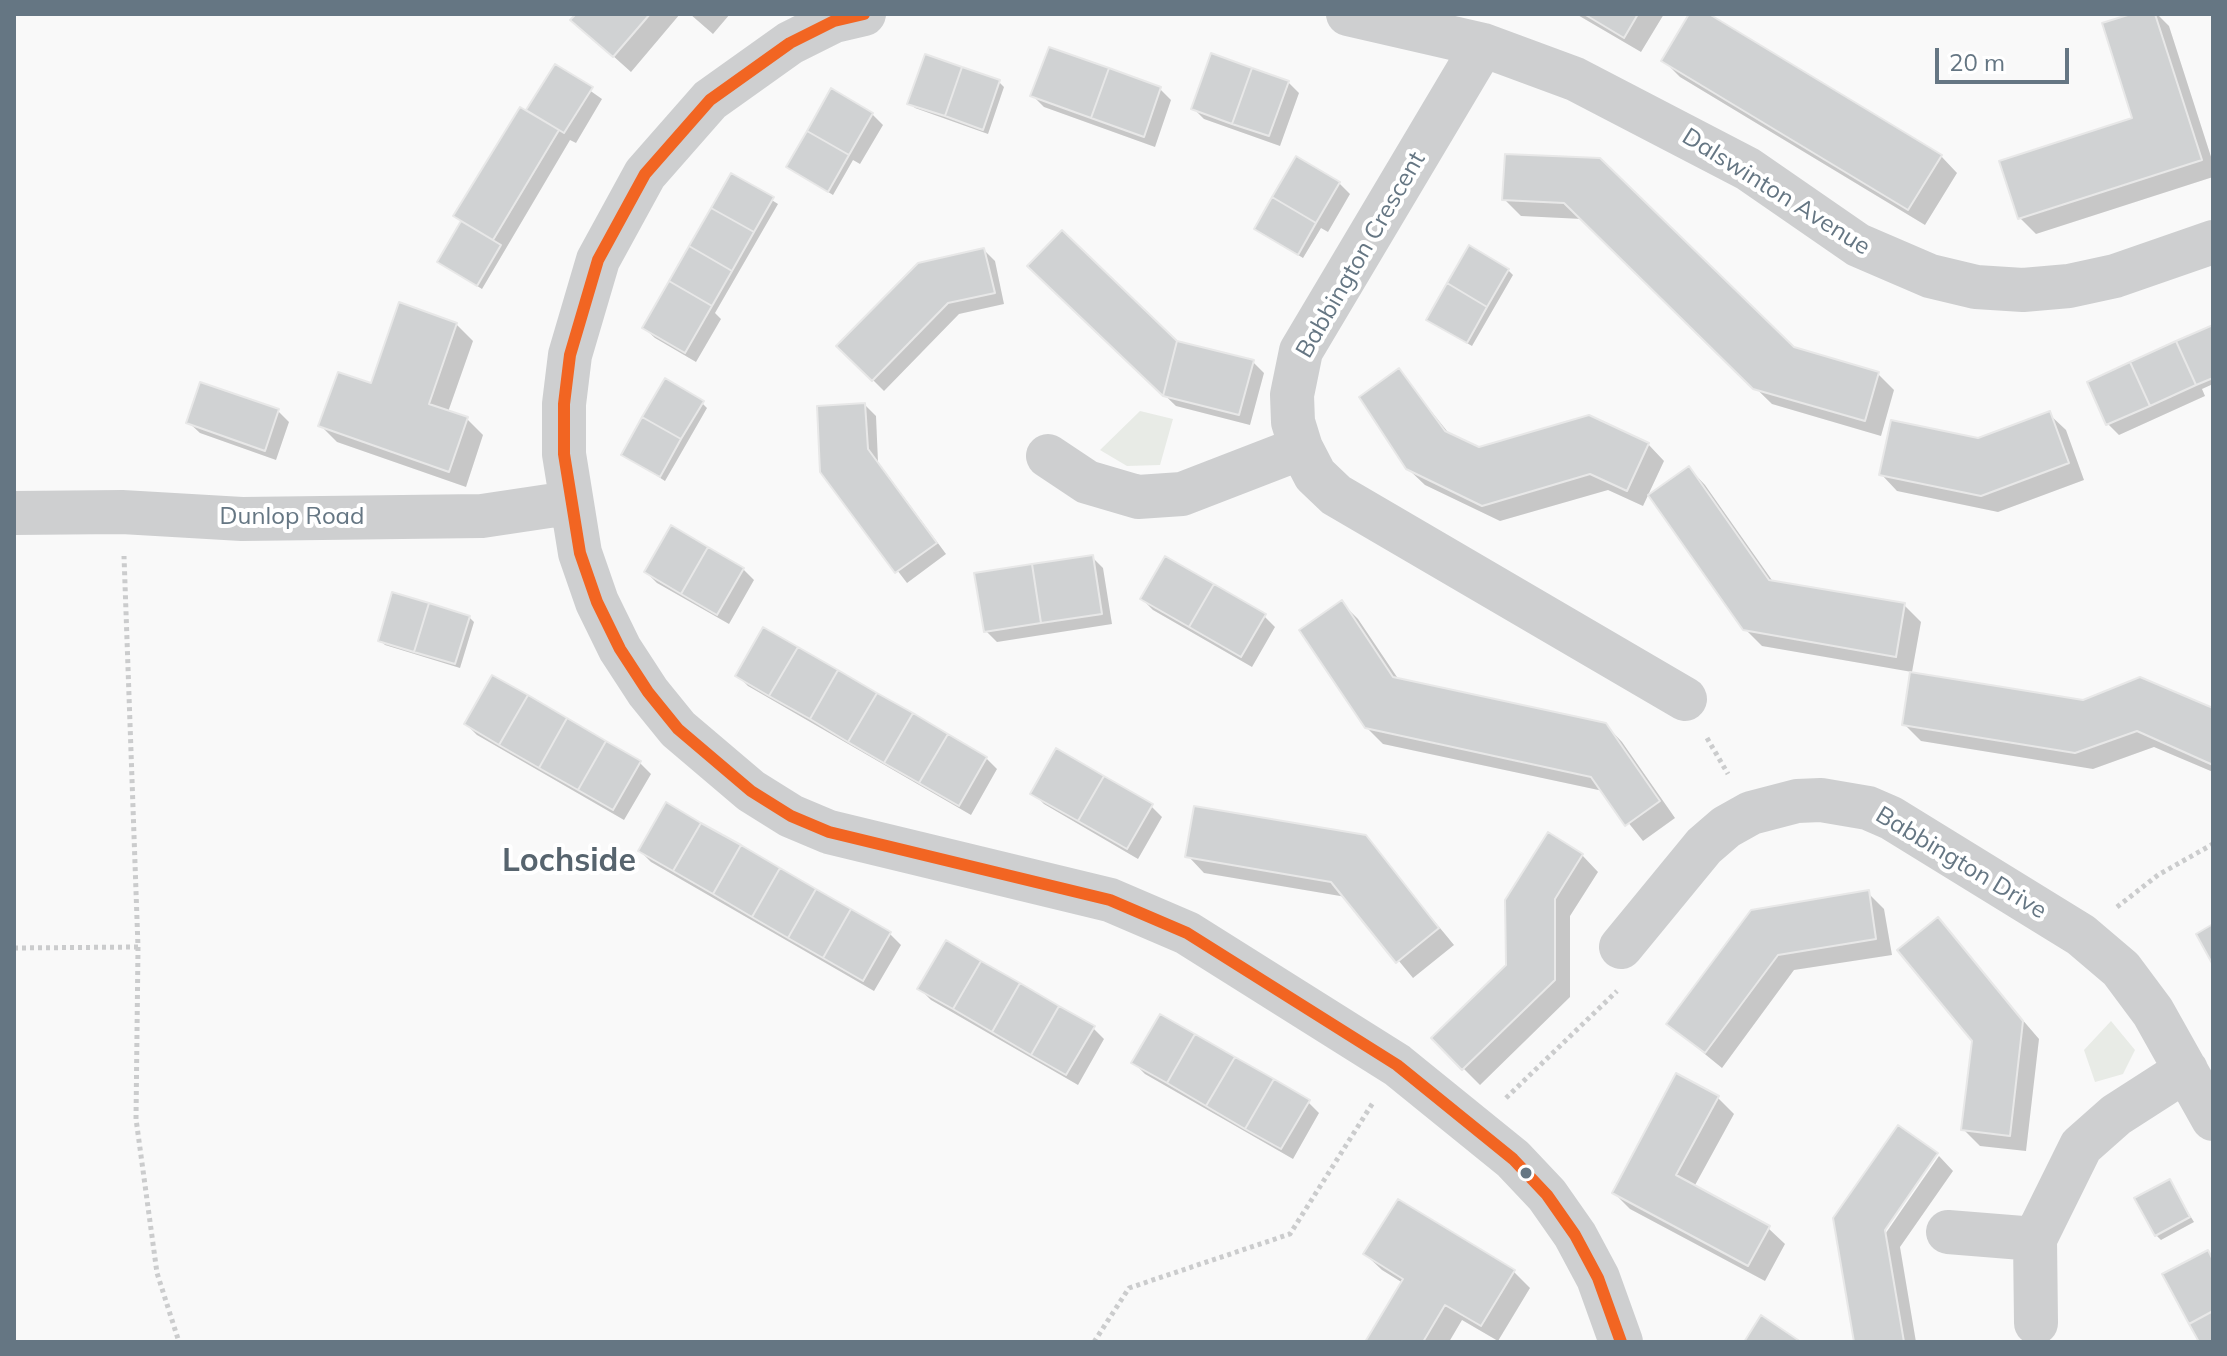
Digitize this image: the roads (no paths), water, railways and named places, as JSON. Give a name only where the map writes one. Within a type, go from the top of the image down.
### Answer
[{"type":"street","name":"Dalswinton Avenue","points":[[1348,14],[1483,45],[1575,79],[1663,122],[1748,169],[1858,245],[1930,276],[1976,287],[2023,290],[2069,286],[2115,276],[2213,242]]},
{"type":"street","points":[[843,16],[779,50],[710,100],[645,174],[619,215],[589,283],[570,355],[564,417],[569,503],[588,578],[620,649],[648,692],[678,729],[751,791],[791,816],[829,832],[1110,900],[1187,933],[1397,1065],[1513,1159],[1547,1195],[1575,1235],[1598,1278],[1621,1342]]},
{"type":"street","name":"Babbington Crescent","points":[[1301,448],[1293,422],[1292,395],[1301,351],[1483,45]]},
{"type":"street","points":[[1048,456],[1087,482],[1138,497],[1182,494],[1301,448],[1315,475],[1336,495],[1685,699]]},
{"type":"street","name":"Dunlop Road","points":[[14,513],[122,512],[242,519],[482,516],[569,503]]},
{"type":"street","name":"Babbington Drive","points":[[1621,947],[1704,846],[1726,827],[1751,813],[1809,800],[1868,808],[1891,818],[2081,935],[2121,969],[2153,1012],[2213,1119]]},
{"type":"street","points":[[2036,1323],[2035,1239],[2081,1146],[2116,1115],[2186,1070]]},
{"type":"street","points":[[1948,1232],[2035,1239]]},
{"type":"district","name":"Lochside","points":[[569,861]]}]
